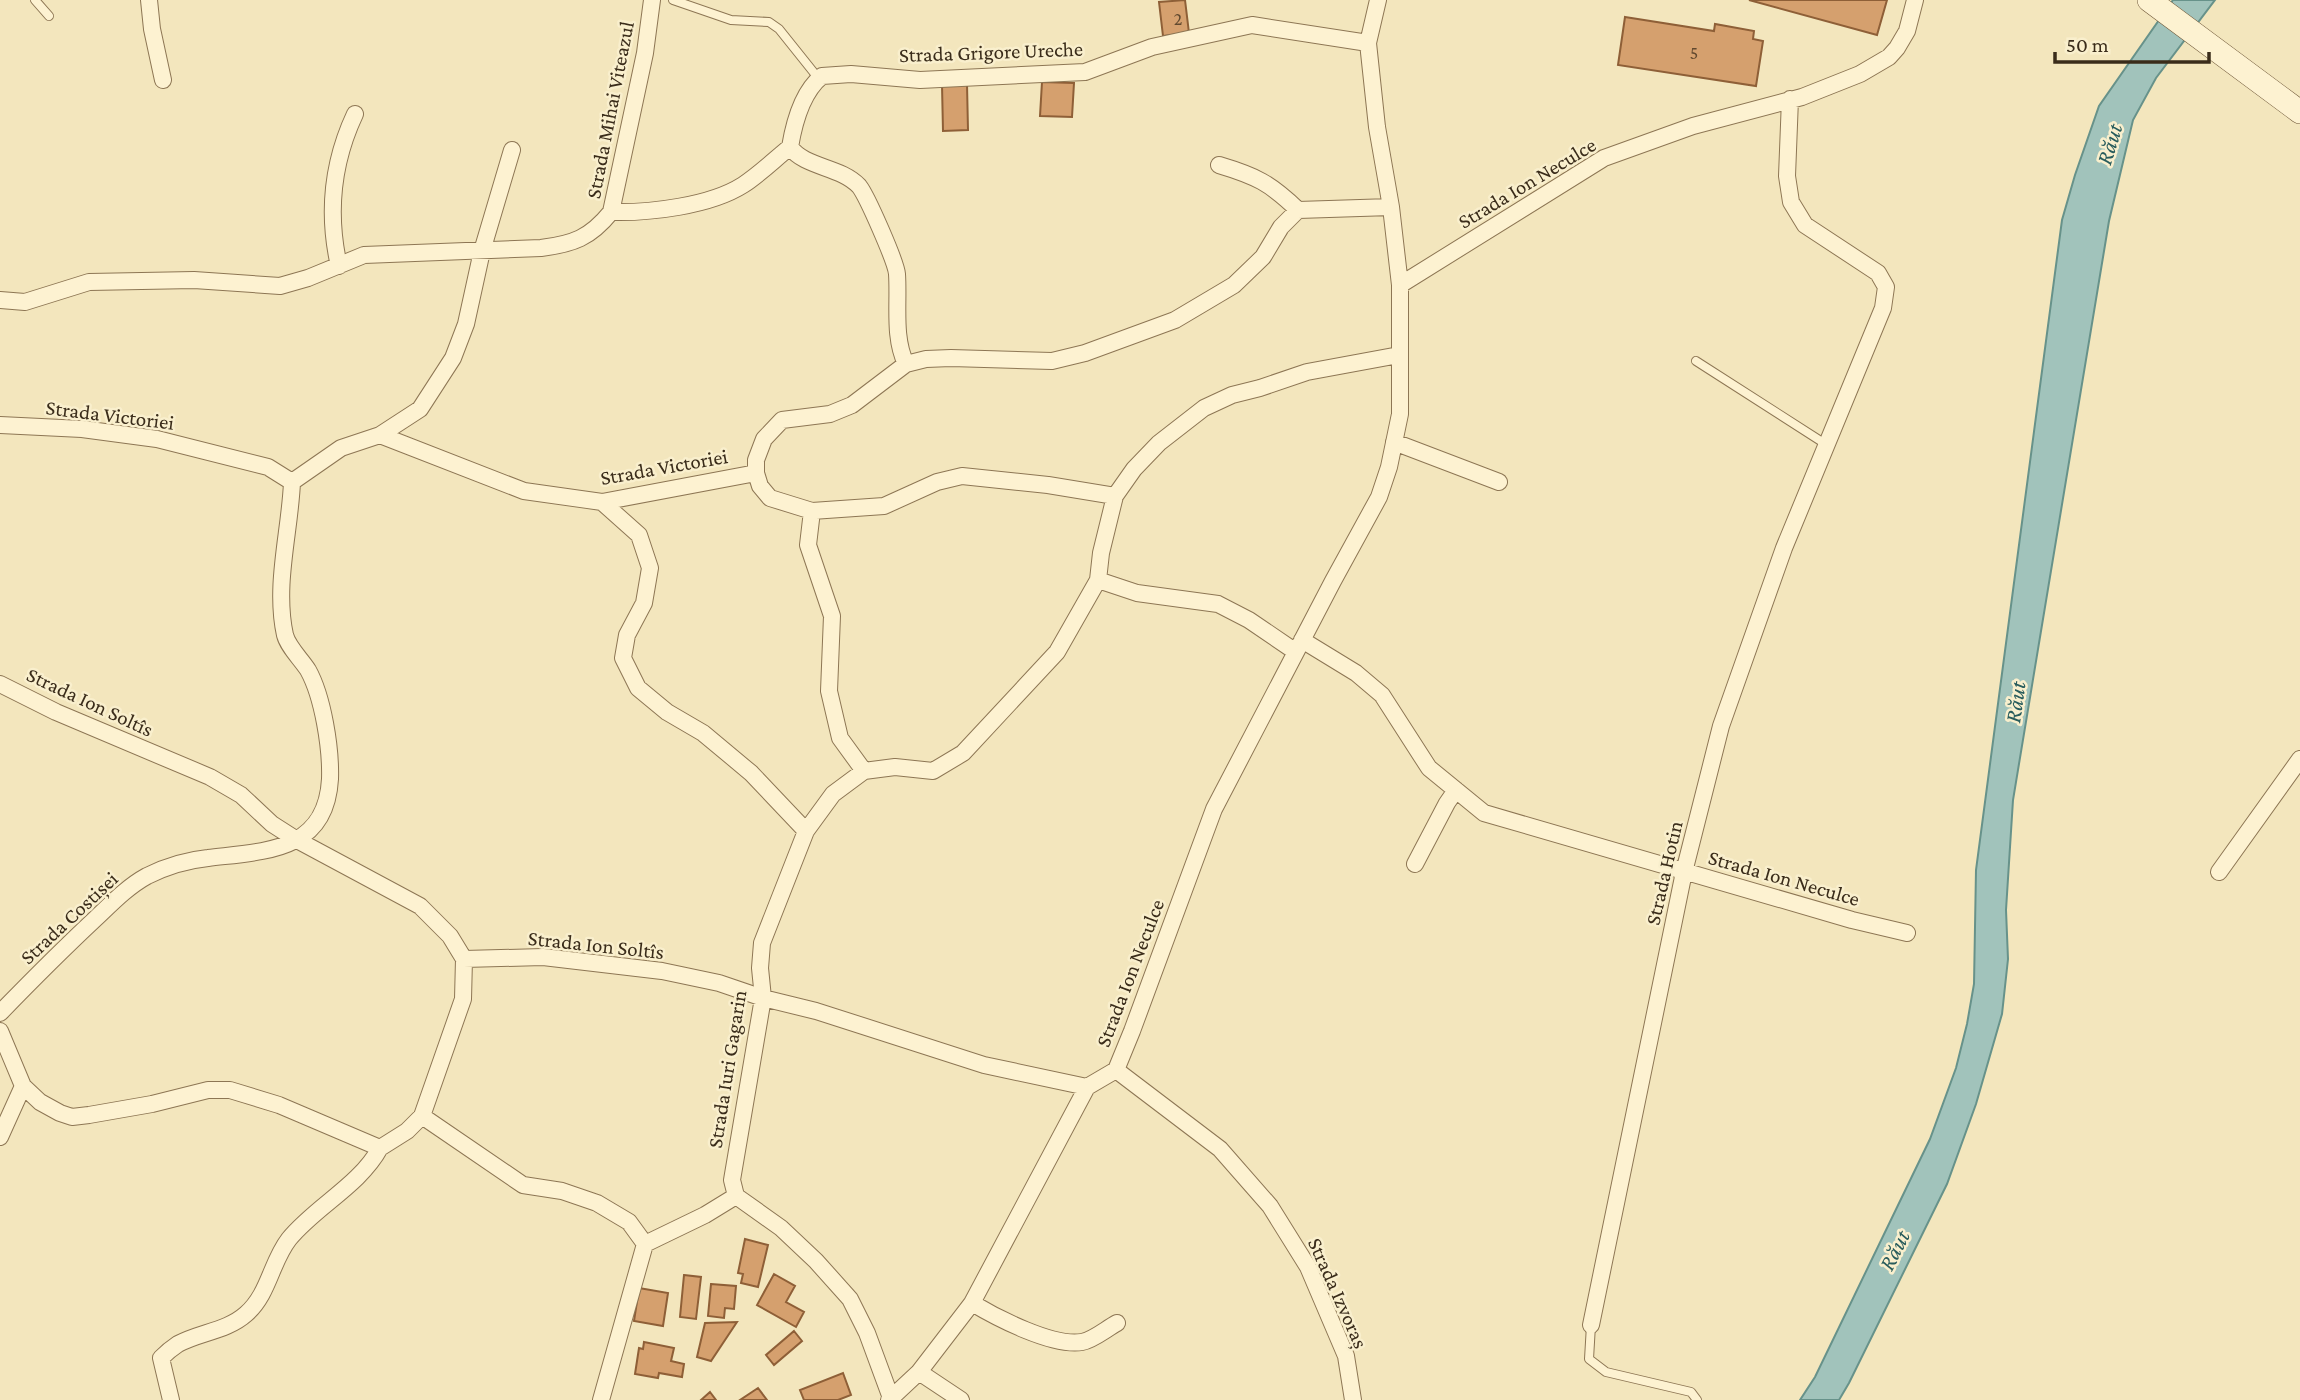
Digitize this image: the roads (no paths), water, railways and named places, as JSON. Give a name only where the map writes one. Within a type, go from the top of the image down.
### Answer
[{"type":"main road","points":[[2149,0],[2300,112]]},
{"type":"street","points":[[149,0],[163,80]]},
{"type":"street","name":"Strada Mihai Viteazul","points":[[0,300],[25,302],[89,282],[194,280],[280,286],[364,255],[482,251],[569,244],[601,225],[611,212],[645,53],[652,0]]},
{"type":"street","points":[[1378,0],[1368,43],[1400,285]]},
{"type":"street","name":"Strada Ion Neculce","points":[[890,1399],[919,1372],[972,1303],[1087,1087],[1115,1069],[1132,1031],[1214,808],[1379,496],[1400,414],[1400,285],[1604,158],[1693,126],[1802,97],[1860,74],[1889,57],[1907,32],[1915,0]]},
{"type":"street","name":"Strada Grigore Ureche","points":[[819,79],[829,75],[851,74],[920,79],[1085,72],[1152,47],[1252,25],[1368,43]]},
{"type":"street","points":[[611,212],[634,213],[667,209],[726,194],[744,184],[790,147],[802,106],[819,79]]},
{"type":"street","name":"Strada Hotin","points":[[1591,1325],[1684,872],[1721,726],[1784,548],[1883,308],[1886,287],[1878,272],[1805,225],[1791,202],[1787,176],[1790,99]]},
{"type":"street","points":[[339,266],[332,235],[331,210],[337,161],[343,139],[355,114]]},
{"type":"street","points":[[790,147],[802,158],[836,171],[859,187],[897,270],[900,352],[906,364]]},
{"type":"street","points":[[297,840],[310,830],[324,811],[330,780],[329,745],[324,719],[309,673],[286,637],[281,592],[292,482],[341,447],[380,435],[420,409],[453,358],[466,324],[482,251],[512,150]]},
{"type":"street","points":[[1219,165],[1252,175],[1276,189],[1298,211],[1391,207]]},
{"type":"street","name":"Strada Victoriei","points":[[1115,496],[1048,485],[962,476],[937,482],[884,506],[812,511],[770,498],[760,486],[755,472],[756,460],[764,439],[782,421],[830,414],[852,405],[906,364],[926,359],[951,358],[1052,361],[1125,340],[1175,320],[1234,285],[1263,257],[1281,227],[1298,211]]},
{"type":"street","points":[[812,511],[808,545],[832,616],[829,691],[840,738],[864,771],[895,767],[933,771],[963,753],[1057,652],[1098,580],[1101,553],[1115,496],[1134,469],[1159,443],[1204,408],[1232,395],[1307,372],[1399,355]]},
{"type":"street","name":"Strada Victoriei","points":[[0,425],[82,429],[157,439],[268,467],[292,482]]},
{"type":"street","name":"Strada Victoriei","points":[[380,435],[524,491],[602,502],[755,472]]},
{"type":"street","points":[[1394,442],[1499,482]]},
{"type":"street","points":[[602,502],[639,535],[650,568],[644,603],[627,635],[623,658],[638,688],[667,712],[703,733],[751,773],[806,831]]},
{"type":"street","points":[[1098,580],[1137,593],[1218,604],[1299,646]]},
{"type":"street","name":"Strada Ion Neculce","points":[[1299,646],[1356,673],[1382,695],[1429,768],[1484,813],[1684,872],[1907,933]]},
{"type":"street","name":"Strada Ion Soltîs","points":[[0,684],[55,712],[210,777],[241,795],[272,824],[297,840],[420,906],[450,936],[464,959],[543,957],[663,971],[719,983],[763,998],[816,1011],[984,1065],[1087,1087]]},
{"type":"street","points":[[2219,872],[2300,759]]},
{"type":"street","name":"Strada Iuri Gagarin","points":[[736,1196],[732,1180],[733,1166],[763,998],[760,968],[762,943],[806,831],[833,794],[864,771]]},
{"type":"street","points":[[1415,864],[1456,790]]},
{"type":"street","name":"Strada Costișei","points":[[0,1013],[124,892],[148,876],[184,863],[256,853],[297,840]]},
{"type":"street","points":[[171,1400],[161,1358],[176,1345],[228,1326],[247,1313],[262,1295],[277,1258],[289,1239],[364,1171],[380,1148],[407,1131],[422,1116],[463,999],[464,959]]},
{"type":"street","points":[[0,1031],[23,1086],[40,1102],[72,1117],[152,1104],[208,1090],[230,1090],[279,1104],[380,1148]]},
{"type":"street","name":"Strada Izvoraș","points":[[1115,1069],[1220,1149],[1270,1206],[1308,1267],[1346,1356],[1353,1400]]},
{"type":"street","points":[[0,1137],[23,1086]]},
{"type":"street","points":[[422,1116],[523,1185],[562,1191],[597,1203],[629,1222],[645,1244]]},
{"type":"street","points":[[601,1400],[645,1244],[705,1215],[736,1196],[781,1228],[816,1261],[850,1299],[867,1333],[890,1399]]},
{"type":"street","points":[[972,1303],[1053,1339],[1084,1342],[1116,1323]]},
{"type":"street","points":[[919,1372],[961,1400]]},
{"type":"lane","points":[[35,0],[49,16]]},
{"type":"lane","points":[[673,0],[731,20],[769,22],[779,29],[819,79]]},
{"type":"lane","points":[[1696,361],[1826,445]]},
{"type":"lane","points":[[1591,1325],[1589,1359],[1606,1372],[1690,1392],[1697,1400]]},
{"type":"water","name":"Răut","points":[[2173,0],[2215,0],[2156,78],[2133,120],[2109,221],[2013,800],[2006,910],[2008,959],[2002,1014],[1976,1104],[1947,1184],[1849,1383],[1839,1400],[1800,1400],[1815,1377],[1930,1139],[1956,1068],[1974,984],[1976,870],[2062,220],[2099,106]]}]
